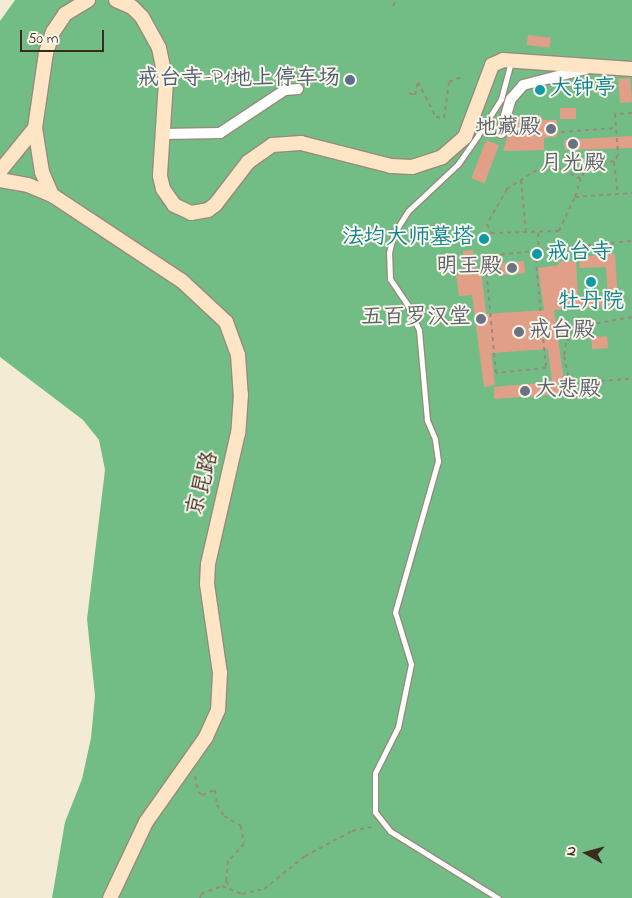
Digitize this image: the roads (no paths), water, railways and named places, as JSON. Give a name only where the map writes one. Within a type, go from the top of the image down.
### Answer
[{"type":"street","points":[[52,195],[42,172],[35,128],[46,53],[53,32],[65,14],[88,0]]},
{"type":"street","points":[[116,0],[132,8],[142,17],[159,48],[166,82],[162,189],[174,205],[191,213],[200,212],[215,205],[248,162],[272,145],[301,143],[391,166],[412,166],[442,157],[465,137],[492,65],[512,60],[632,70]]},
{"type":"street","points":[[501,133],[511,99],[523,84],[592,68]]},
{"type":"street","points":[[163,134],[220,133],[286,90],[298,89]]},
{"type":"street","points":[[0,170],[35,128]]},
{"type":"street","name":"京昆路","points":[[0,180],[28,185],[52,195],[202,296],[226,322],[238,356],[241,394],[238,434],[208,564],[207,584],[222,693],[214,724],[146,822],[110,898]]},
{"type":"lane","points":[[498,898],[390,831],[375,812],[375,773],[398,728],[410,664],[395,612],[438,461],[435,439],[427,420],[419,330],[407,304],[390,279],[389,253],[393,235],[408,211],[458,164],[502,99],[512,60]]},
{"type":"place","name":"戒台寺-P1地上停车场","points":[[350,80]]},
{"type":"place","name":"大钟亭","points":[[540,90]]},
{"type":"place","name":"地藏殿","points":[[551,129]]},
{"type":"place","name":"月光殿","points":[[573,144]]},
{"type":"place","name":"法均大师墓塔","points":[[484,239]]},
{"type":"place","name":"戒台寺","points":[[537,254]]},
{"type":"place","name":"明王殿","points":[[512,268]]},
{"type":"place","name":"牡丹院","points":[[591,282]]},
{"type":"place","name":"五百罗汉堂","points":[[481,319]]},
{"type":"place","name":"戒台殿","points":[[519,332]]},
{"type":"place","name":"大悲殿","points":[[525,391]]}]
